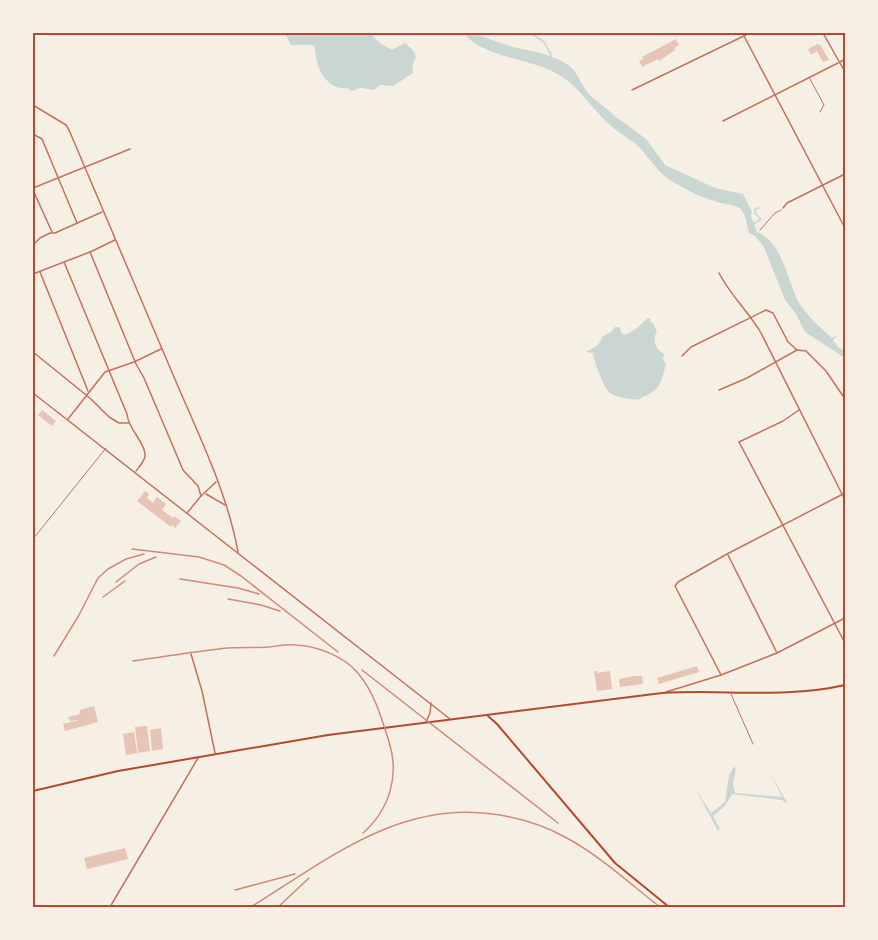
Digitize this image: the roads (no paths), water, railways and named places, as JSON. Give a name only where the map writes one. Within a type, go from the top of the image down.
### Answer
[{"type":"main road","points":[[33,791],[118,771],[328,735],[662,693],[802,693],[845,685]]},
{"type":"main road","points":[[488,716],[615,863],[669,907]]},
{"type":"street","points":[[632,90],[750,33]]},
{"type":"street","points":[[823,33],[845,72]]},
{"type":"street","points":[[744,36],[845,228]]},
{"type":"street","points":[[723,121],[845,59]]},
{"type":"street","points":[[809,77],[824,105],[820,112]]},
{"type":"street","points":[[33,105],[66,126],[136,283],[217,481],[226,505],[238,552]]},
{"type":"street","points":[[33,134],[42,140],[77,223]]},
{"type":"street","points":[[52,233],[33,189],[130,149]]},
{"type":"street","points":[[759,230],[787,203],[845,174]]},
{"type":"street","points":[[33,244],[40,238],[103,212]]},
{"type":"street","points":[[33,274],[90,252],[115,239]]},
{"type":"street","points":[[90,252],[183,470],[198,486],[201,496]]},
{"type":"street","points":[[64,262],[129,423],[145,453],[144,459],[135,472]]},
{"type":"street","points":[[40,272],[88,392]]},
{"type":"street","points":[[718,273],[731,294],[752,318],[844,494],[845,500]]},
{"type":"street","points":[[682,356],[691,347],[766,310],[773,313],[788,342],[797,350],[806,351],[826,372],[845,399]]},
{"type":"street","points":[[67,420],[99,378],[109,370],[162,348]]},
{"type":"street","points":[[719,390],[797,350]]},
{"type":"street","points":[[33,352],[113,420],[119,423],[129,423]]},
{"type":"street","points":[[33,393],[451,720]]},
{"type":"street","points":[[799,410],[783,421],[739,442],[845,643]]},
{"type":"street","points":[[33,539],[106,448]]},
{"type":"street","points":[[188,513],[217,481]]},
{"type":"street","points":[[206,493],[226,505]]},
{"type":"street","points":[[721,675],[675,586],[678,582],[727,554],[844,494]]},
{"type":"street","points":[[727,554],[777,653]]},
{"type":"street","points":[[662,693],[721,675],[777,653],[845,618]]},
{"type":"street","points":[[191,654],[216,754]]},
{"type":"street","points":[[683,686],[684,692]]},
{"type":"street","points":[[731,693],[753,744]]},
{"type":"street","points":[[425,723],[433,704]]},
{"type":"street","points":[[110,907],[198,758]]},
{"type":"waterway","points":[[33,35],[39,33]]},
{"type":"waterway","points":[[530,33],[544,42],[551,54],[550,57]]},
{"type":"waterway","points":[[753,224],[761,219],[755,213],[755,209],[759,208]]},
{"type":"railway","points":[[132,549],[199,557],[224,565],[338,652]]},
{"type":"railway","points":[[54,656],[98,578],[108,569],[126,559],[144,554]]},
{"type":"railway","points":[[116,582],[139,564],[156,557]]},
{"type":"railway","points":[[180,579],[238,588],[259,594]]},
{"type":"railway","points":[[103,597],[125,581]]},
{"type":"railway","points":[[228,599],[280,611]]},
{"type":"railway","points":[[133,661],[228,648],[289,645],[321,650],[345,661],[357,672],[373,696],[392,755],[392,780],[386,803],[380,814],[363,833]]},
{"type":"railway","points":[[362,670],[558,823]]},
{"type":"railway","points":[[251,907],[368,836],[431,815],[464,812],[509,817],[534,823],[557,833],[602,861],[660,907]]},
{"type":"railway","points":[[235,890],[295,874]]},
{"type":"railway","points":[[278,907],[309,878]]}]
